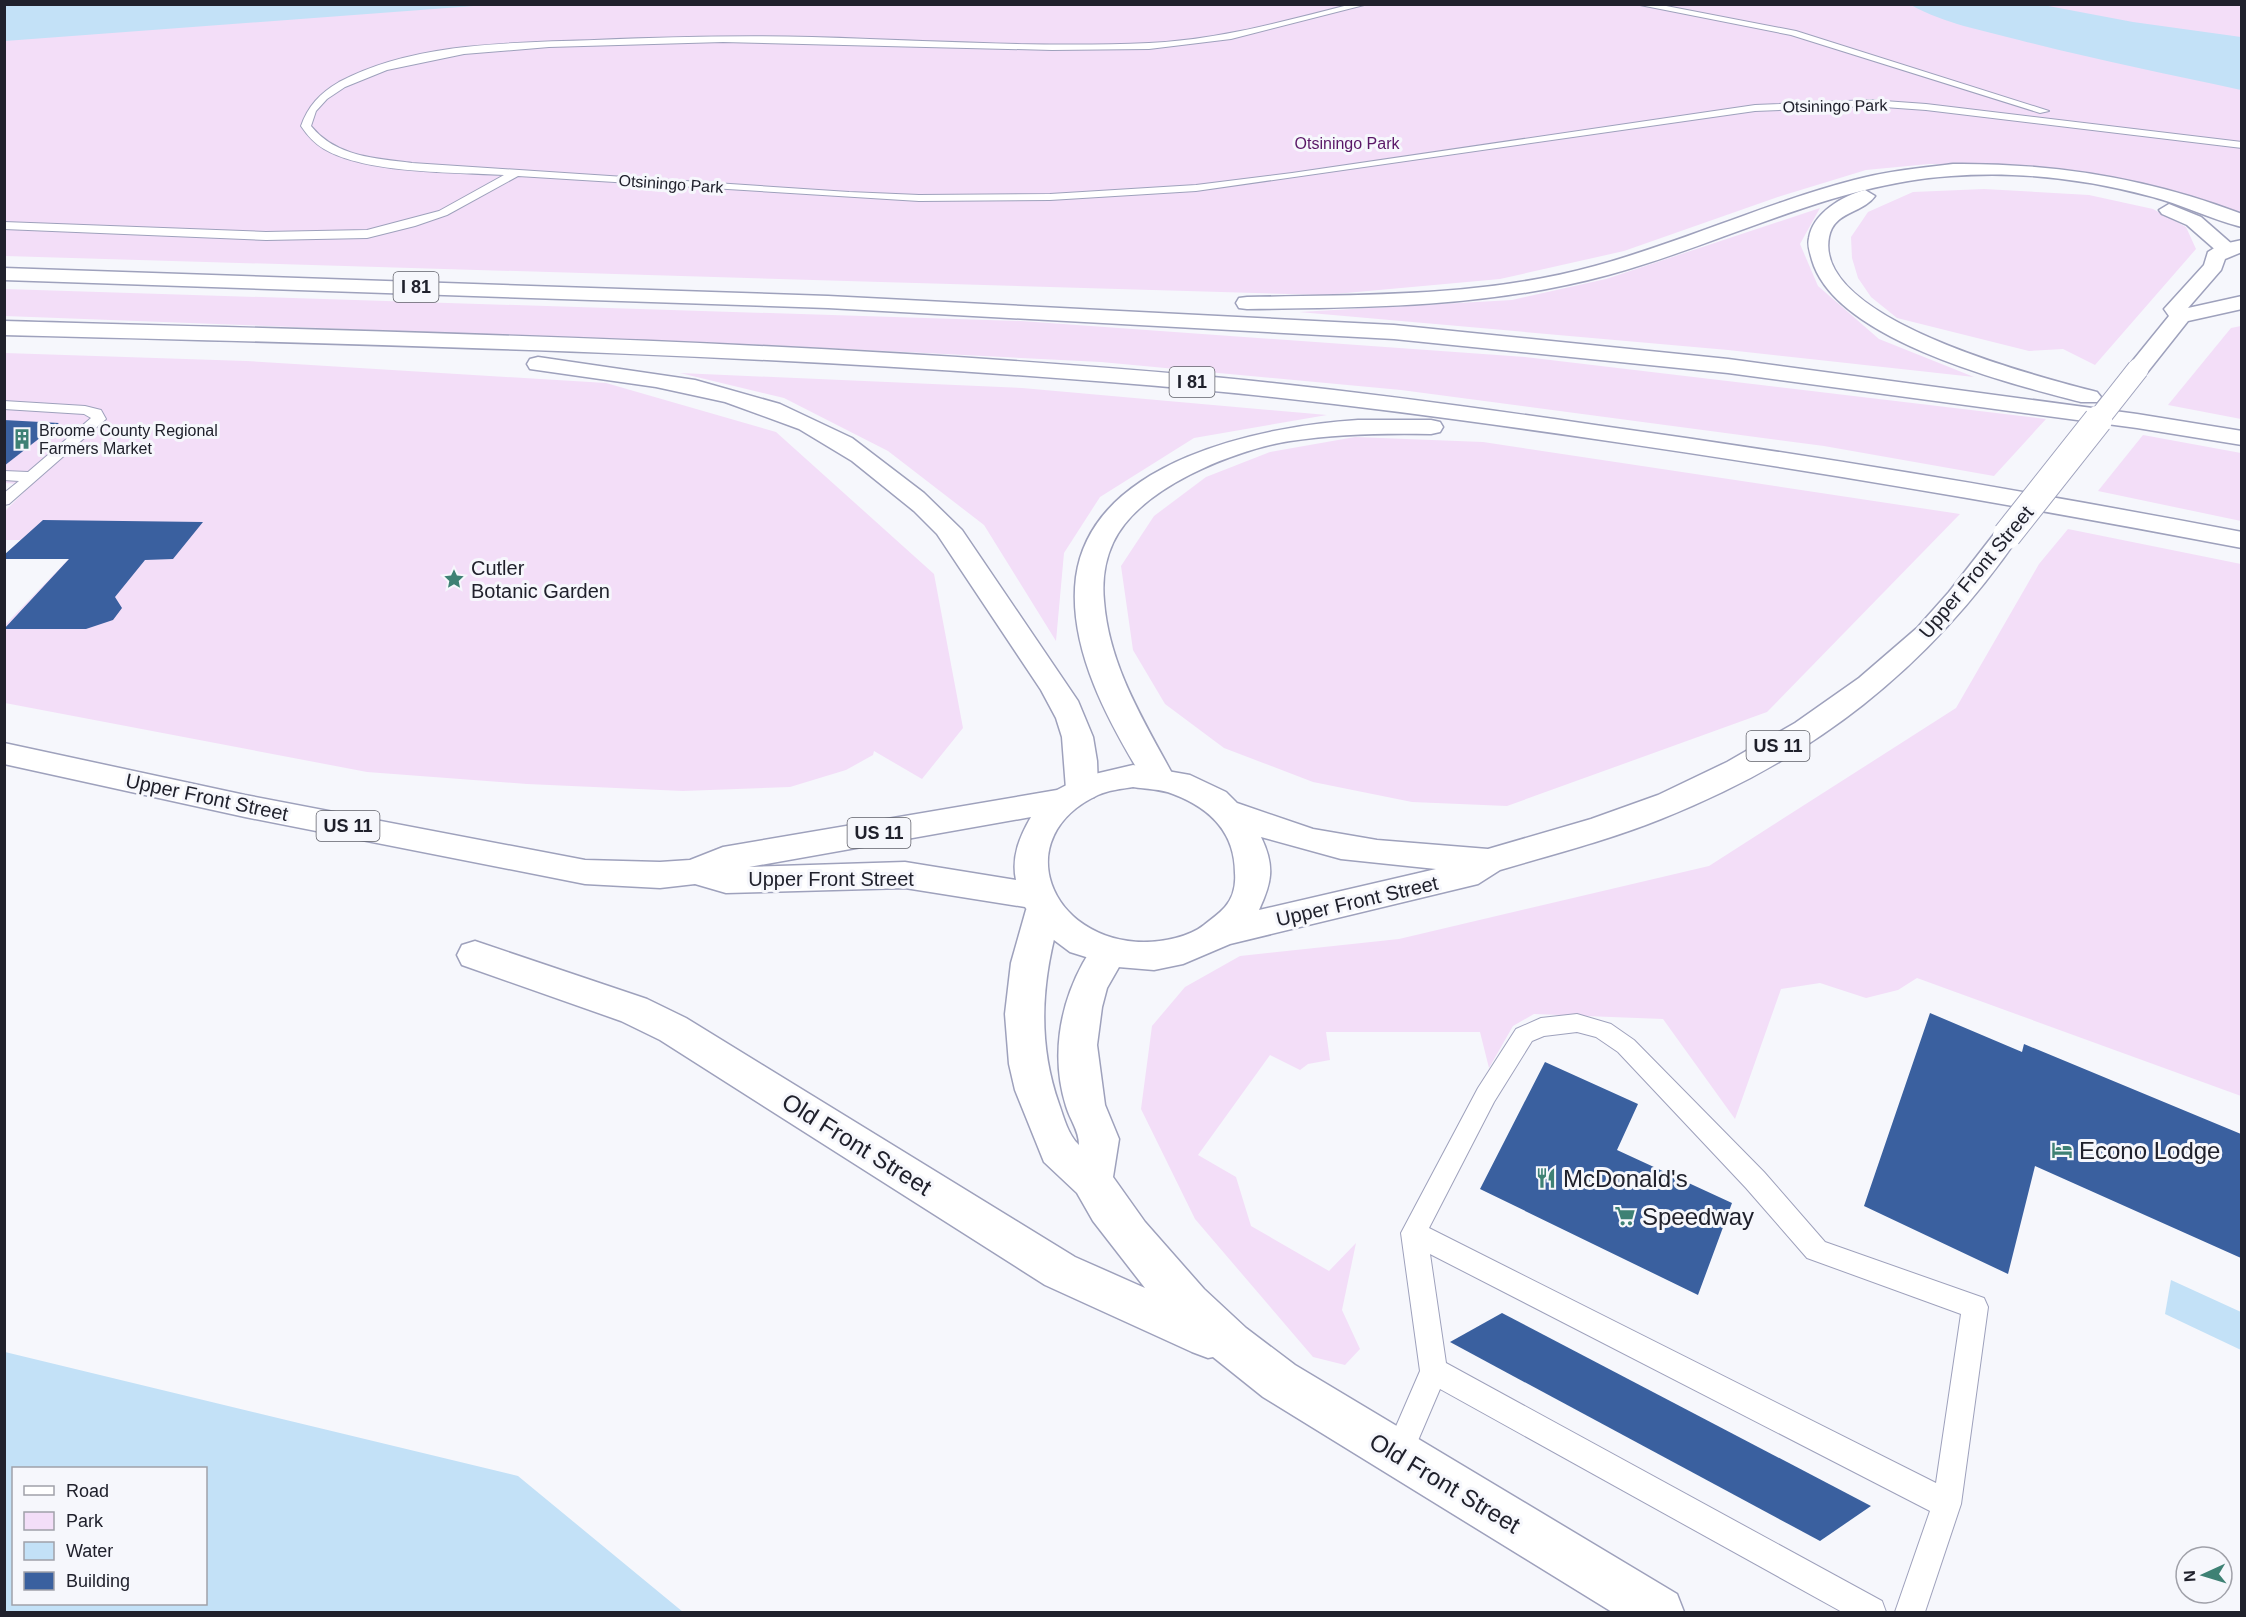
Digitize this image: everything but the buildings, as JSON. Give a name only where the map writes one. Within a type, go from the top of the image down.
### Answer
[{"type":"main road","points":[[828,303],[1233,304],[1370,301],[1491,291],[1564,279],[1647,257],[1860,184],[1936,171],[2029,173],[2107,182],[2185,199],[2241,221]]},
{"type":"main road","points":[[2234,248],[2194,221],[2136,198],[2084,186],[2030,181],[1967,180],[1894,187],[1848,204],[1832,214],[1822,226],[1818,240],[1818,255],[1824,269],[1836,286],[1859,306],[1886,325],[1952,356],[2077,394],[2241,437]]},
{"type":"main road","name":"Upper Front Street","points":[[1222,932],[1466,875],[1488,861],[1668,804],[1774,748],[1836,709],[1927,634],[2180,316],[2175,309],[2232,284],[2215,256],[2234,248]]},
{"type":"main road","name":"I 81","points":[[4,274],[828,303],[1230,322],[1495,340],[1728,366],[2241,437]]},
{"type":"main road","points":[[2180,316],[2232,284]]},
{"type":"main road","name":"I 81","points":[[4,328],[734,352],[921,362],[1201,383],[1405,405],[1699,446],[1917,481],[2241,540]]},
{"type":"main road","points":[[133,332],[272,346],[519,362],[660,379],[725,394],[776,411],[833,438],[919,501],[953,535],[1014,632],[1067,706],[1082,754],[1073,794]]},
{"type":"main road","points":[[1158,777],[1108,678],[1099,654],[1092,624],[1089,576],[1095,549],[1113,519],[1127,504],[1181,468],[1223,449],[1271,436],[1320,429],[1376,426],[1452,428],[1699,446]]},
{"type":"main road","name":"Upper Front Street","points":[[4,753],[257,808],[546,866],[620,874],[695,872],[726,880],[905,875],[1041,903]]},
{"type":"main road","name":"Upper Front Street","points":[[695,872],[723,859],[1073,794],[1106,780],[1133,776],[1158,777],[1200,790],[1231,813],[1281,833],[1340,847],[1392,855],[1488,861]]},
{"type":"main road","name":"Upper Front Street","points":[[1073,794],[1047,817],[1034,843],[1031,872],[1041,903],[1073,936],[1109,953],[1137,956],[1168,955],[1197,946],[1222,932],[1236,918],[1247,902],[1255,873],[1250,844],[1231,813]]},
{"type":"main road","name":"Old Front Street","points":[[1041,903],[1030,949],[1022,1018],[1026,1058],[1037,1100],[1058,1151],[1092,1180],[1109,1209],[1186,1305],[1234,1349],[1278,1381],[1659,1612]]},
{"type":"main road","points":[[1092,1180],[1100,1139],[1086,1109],[1080,1084],[1077,1035],[1085,994],[1095,972],[1109,953]]},
{"type":"main road","name":"Old Front Street","points":[[475,955],[634,1010],[673,1029],[1060,1271],[1234,1349]]},
{"type":"lane","name":"Otsiningo Park","points":[[1364,4],[1228,39],[1151,46],[1038,47],[741,39],[564,44],[460,51],[376,70],[335,90],[319,101],[307,116],[306,126],[314,140],[340,153],[391,163],[516,174],[919,198],[1050,197],[1196,188],[1755,108],[1870,103],[1962,111],[2241,145]]},
{"type":"lane","name":"Otsiningo Park","points":[[1639,4],[1722,18],[1803,36],[1985,94],[2055,114],[2131,131]]},
{"type":"lane","points":[[1962,111],[1985,94]]},
{"type":"lane","points":[[4,225],[266,236],[367,234],[411,224],[443,213],[516,174]]},
{"type":"lane","points":[[4,405],[85,410],[96,412],[99,419],[4,501]]},
{"type":"lane","points":[[4,475],[31,477]]},
{"type":"lane","points":[[1398,1454],[1434,1371],[1414,1233],[1486,1095],[1524,1035],[1557,1024],[1577,1023],[1603,1030],[1626,1046],[1747,1171],[1816,1250],[1975,1307],[1947,1504],[1911,1612]]},
{"type":"lane","points":[[1414,1233],[1947,1504]]},
{"type":"lane","points":[[1434,1371],[1871,1612]]},
{"type":"green space","name":"Otsiningo Park","points":[[430,4],[2241,5],[2241,212],[2100,175],[2015,165],[1929,164],[1866,170],[1781,196],[1624,251],[1500,279],[1324,295],[5,256],[5,40]]},
{"type":"green space","points":[[1984,189],[2089,195],[2153,209],[2186,227],[2196,249],[2095,365],[2063,349],[2029,351],[1897,318],[1871,297],[1858,278],[1852,258],[1851,237],[1868,212],[1913,192]]},
{"type":"green space","points":[[1820,208],[1800,244],[1818,286],[1879,339],[1974,377],[1728,350],[1299,312],[1512,300],[1606,279]]},
{"type":"green space","points":[[5,289],[1021,321],[1525,357],[2046,419],[1994,476],[1824,446],[1401,390],[1101,362],[767,345],[5,316]]},
{"type":"green space","points":[[2241,326],[2241,419],[2168,405],[2231,328]]},
{"type":"green space","name":"Cutler Botanic Garden","points":[[5,353],[246,361],[606,383],[776,432],[934,574],[963,728],[922,779],[874,751],[873,755],[846,770],[790,787],[683,791],[527,784],[367,772],[5,703],[4,626],[87,540],[5,540],[5,511],[31,485],[5,483]]},
{"type":"green space","points":[[680,373],[1022,388],[1327,415],[1194,438],[1100,497],[1064,553],[1056,641],[984,525],[888,451],[784,398]]},
{"type":"green space","points":[[2143,435],[2241,453],[2241,521],[2098,491]]},
{"type":"green space","points":[[1355,437],[1483,442],[1960,514],[1767,712],[1507,806],[1412,802],[1313,782],[1224,748],[1165,704],[1133,650],[1121,566],[1154,516],[1206,477],[1270,452]]},
{"type":"green space","points":[[2068,529],[2241,564],[2241,1096],[1917,978],[1898,990],[1866,998],[1820,983],[1781,989],[1735,1119],[1663,1019],[1534,1014],[1513,1026],[1489,1068],[1480,1032],[1326,1032],[1330,1060],[1308,1064],[1300,1070],[1270,1055],[1198,1155],[1236,1177],[1251,1226],[1329,1271],[1356,1243],[1342,1310],[1360,1349],[1345,1365],[1313,1357],[1195,1219],[1141,1109],[1152,1026],[1185,987],[1240,956],[1399,939],[1709,866],[1956,708],[2039,564]]},
{"type":"water","points":[[5,4],[487,4],[487,5],[5,41]]},
{"type":"water","points":[[1911,5],[2043,5],[2133,22],[2241,37],[2241,90],[1978,30],[1950,22]]},
{"type":"water","points":[[2171,1280],[2241,1312],[2241,1350],[2165,1314]]},
{"type":"water","points":[[5,1352],[518,1476],[683,1612],[5,1612]]},
{"type":"place","name":"Broome County Regional Farmers Market","points":[[22,439]]},
{"type":"place","name":"Cutler Botanic Garden","points":[[454,579]]},
{"type":"place","name":"Econo Lodge","points":[[2062,1150]]},
{"type":"place","name":"McDonald's","points":[[1546,1178]]},
{"type":"place","name":"Speedway","points":[[1625,1216]]}]
